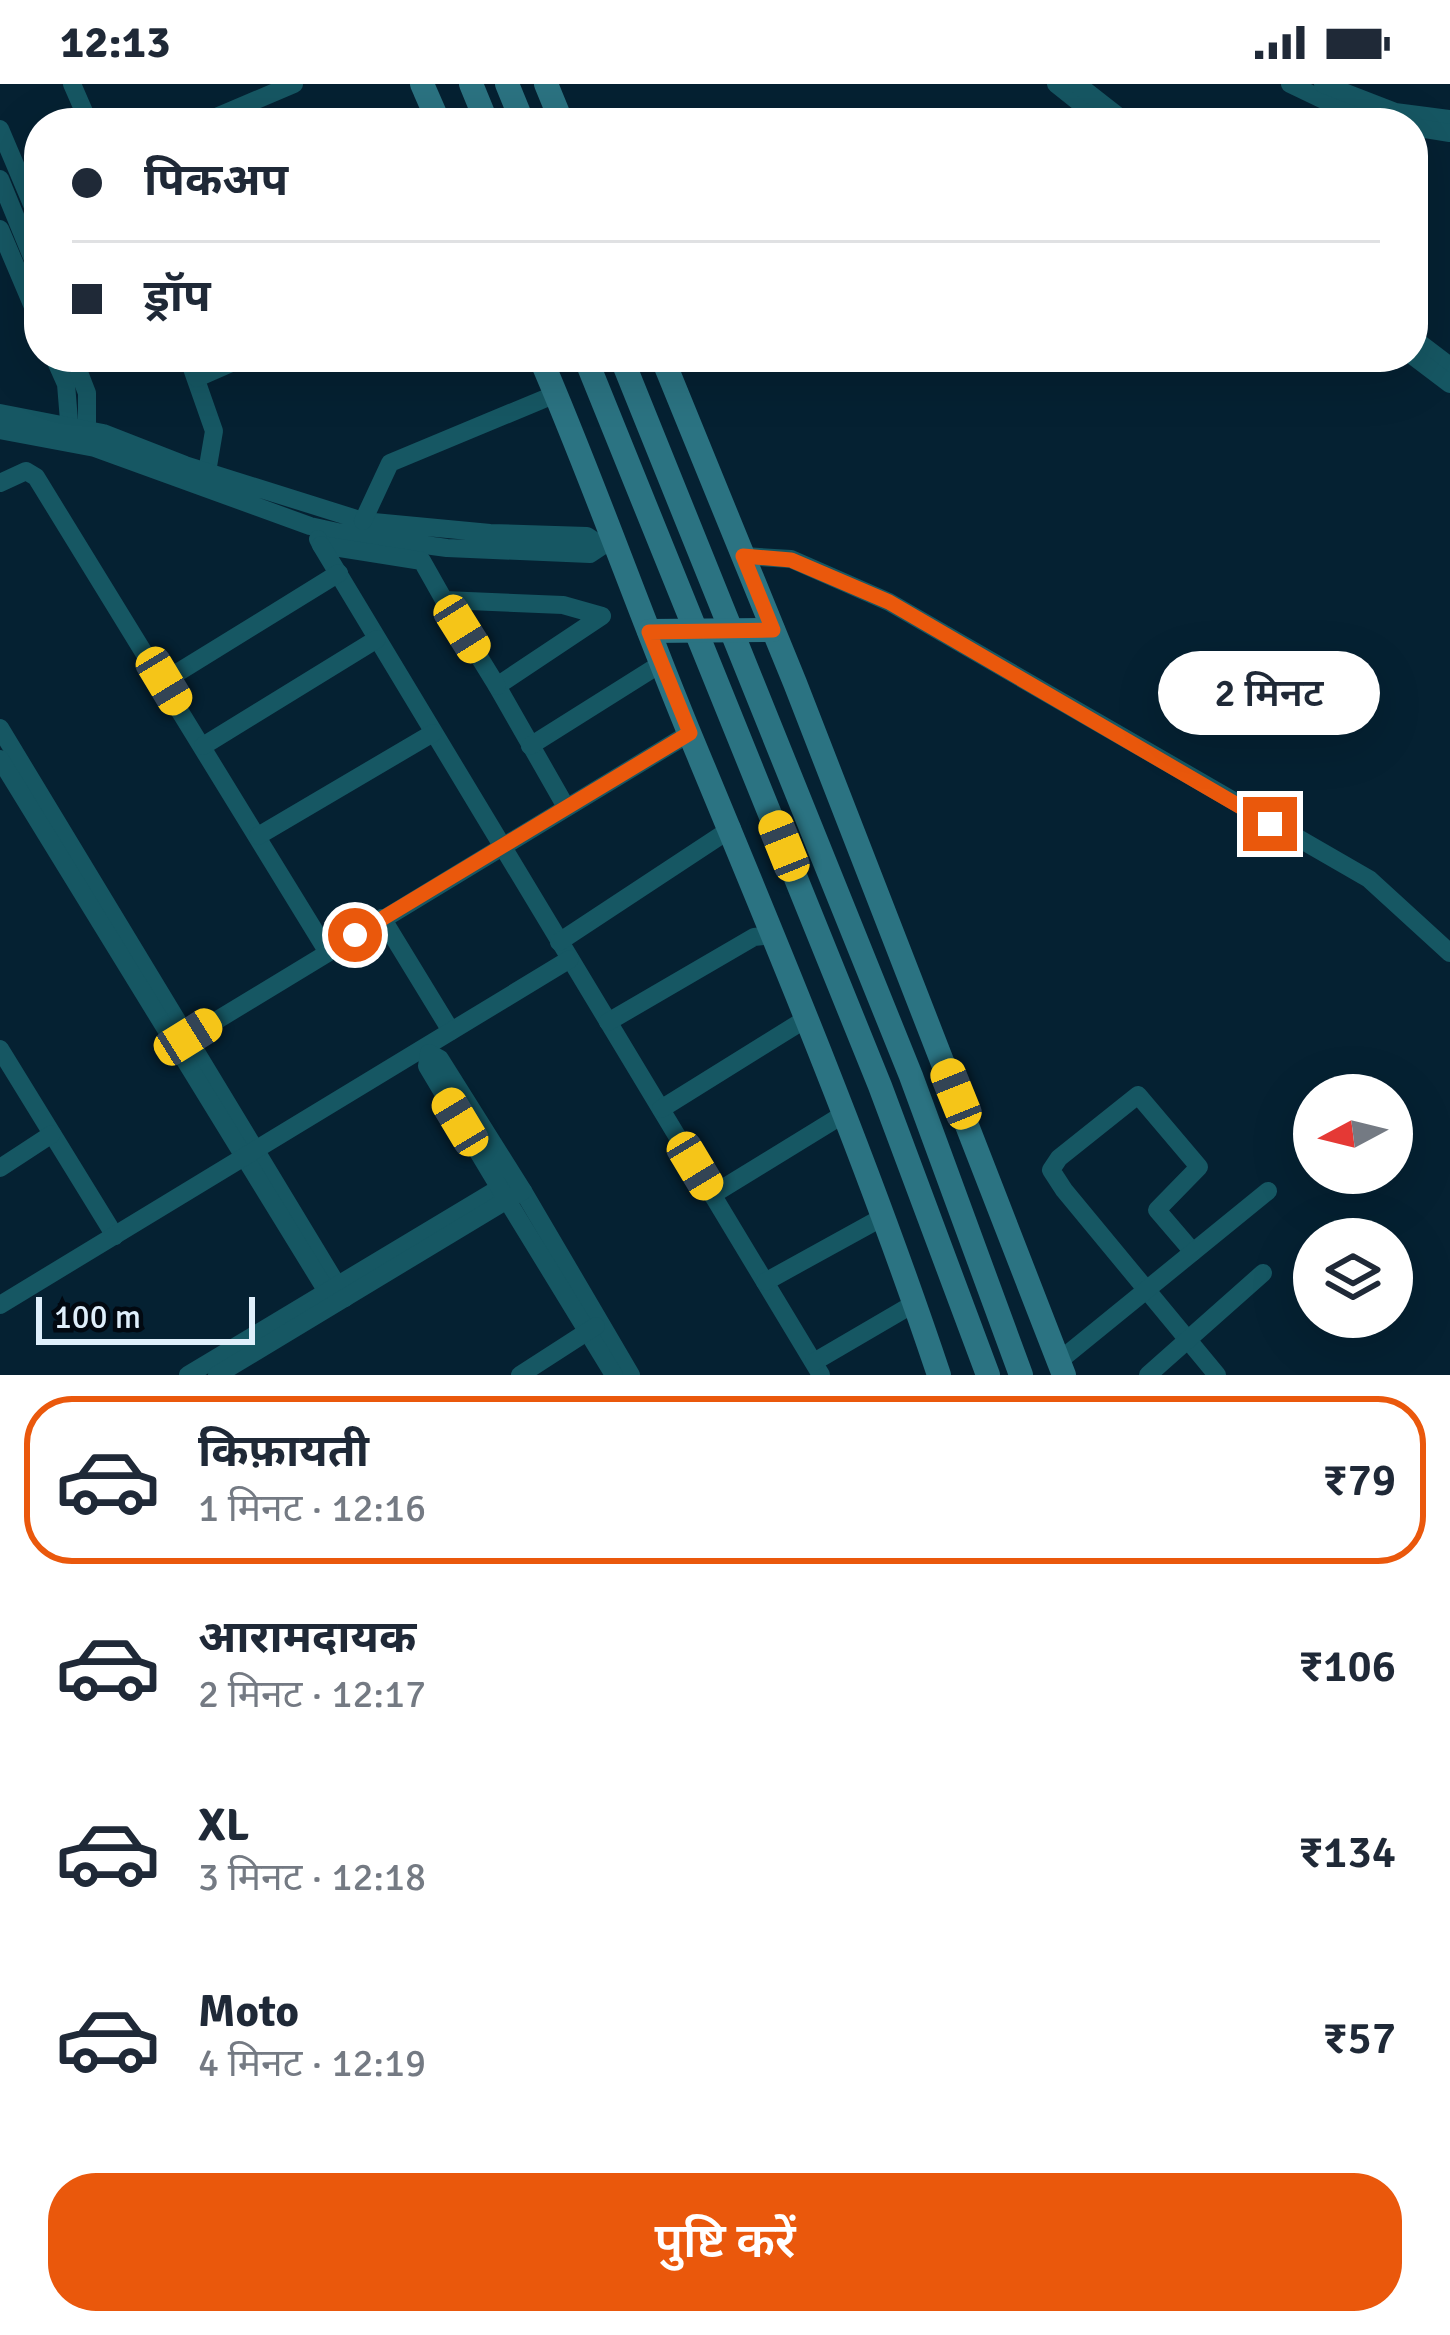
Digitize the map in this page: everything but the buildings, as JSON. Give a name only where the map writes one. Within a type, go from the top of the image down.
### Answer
[{"type":"street","points":[[237,108],[293,84]]},
{"type":"street","points":[[1056,84],[1086,108]]},
{"type":"street","points":[[1077,84],[1108,108]]},
{"type":"street","points":[[1290,84],[1343,108]]},
{"type":"street","points":[[1323,84],[1385,108]]},
{"type":"street","points":[[0,129],[24,186]]},
{"type":"street","points":[[0,179],[24,237]]},
{"type":"street","points":[[0,229],[24,286]]},
{"type":"street","points":[[61,372],[79,436]]},
{"type":"street","points":[[79,372],[87,393],[79,436]]},
{"type":"street","points":[[194,372],[214,431],[207,472]]},
{"type":"street","points":[[197,378],[211,372]]},
{"type":"street","points":[[546,372],[609,546],[732,828],[844,1114],[939,1375]]},
{"type":"street","points":[[591,372],[880,1086],[988,1375]]},
{"type":"street","points":[[627,372],[911,1076],[1021,1375]]},
{"type":"street","points":[[668,372],[1061,1368],[1268,1191]]},
{"type":"street","points":[[363,521],[390,463],[556,394]]},
{"type":"street","points":[[0,413],[363,521],[586,536],[609,546]]},
{"type":"street","points":[[0,430],[79,436],[310,526],[447,548],[590,554],[609,546]]},
{"type":"street","points":[[0,483],[26,470],[35,477],[328,951]]},
{"type":"street","points":[[310,526],[818,1368],[915,1303]]},
{"type":"street","points":[[322,545],[422,561],[566,807]]},
{"type":"street","points":[[743,556],[791,560],[889,602],[1369,879],[1450,953]]},
{"type":"street","points":[[164,681],[339,573]]},
{"type":"street","points":[[444,600],[563,605],[602,616],[497,686]]},
{"type":"street","points":[[649,632],[773,630]]},
{"type":"street","points":[[203,746],[377,639]]},
{"type":"street","points":[[530,746],[662,663]]},
{"type":"street","points":[[0,728],[26,786],[336,1295]]},
{"type":"street","points":[[181,1041],[690,733]]},
{"type":"street","points":[[258,836],[433,734]]},
{"type":"street","points":[[0,759],[26,786]]},
{"type":"street","points":[[0,802],[26,786]]},
{"type":"street","points":[[0,1306],[428,1050],[732,828]]},
{"type":"street","points":[[382,918],[452,1031]]},
{"type":"street","points":[[608,1022],[754,937],[772,935]]},
{"type":"street","points":[[661,1109],[804,1020]]},
{"type":"street","points":[[0,1049],[6,1073],[52,1134],[115,1237]]},
{"type":"street","points":[[428,1050],[428,1066],[511,1189],[594,1328],[631,1375]]},
{"type":"street","points":[[1192,1252],[1156,1210],[1199,1168],[1138,1095],[1060,1157],[1051,1170],[1217,1375]]},
{"type":"street","points":[[712,1195],[844,1114]]},
{"type":"street","points":[[0,1168],[52,1134]]},
{"type":"street","points":[[217,1375],[336,1295],[511,1189]]},
{"type":"street","points":[[765,1282],[883,1217]]},
{"type":"street","points":[[1148,1375],[1263,1273]]},
{"type":"street","points":[[188,1375],[336,1295]]},
{"type":"street","points":[[520,1375],[594,1328]]},
{"type":"street","points":[[594,1328],[614,1375]]},
{"type":"route","points":[[355,935],[690,733],[649,632],[773,630],[743,556],[791,560],[889,602],[1270,824]]}]
